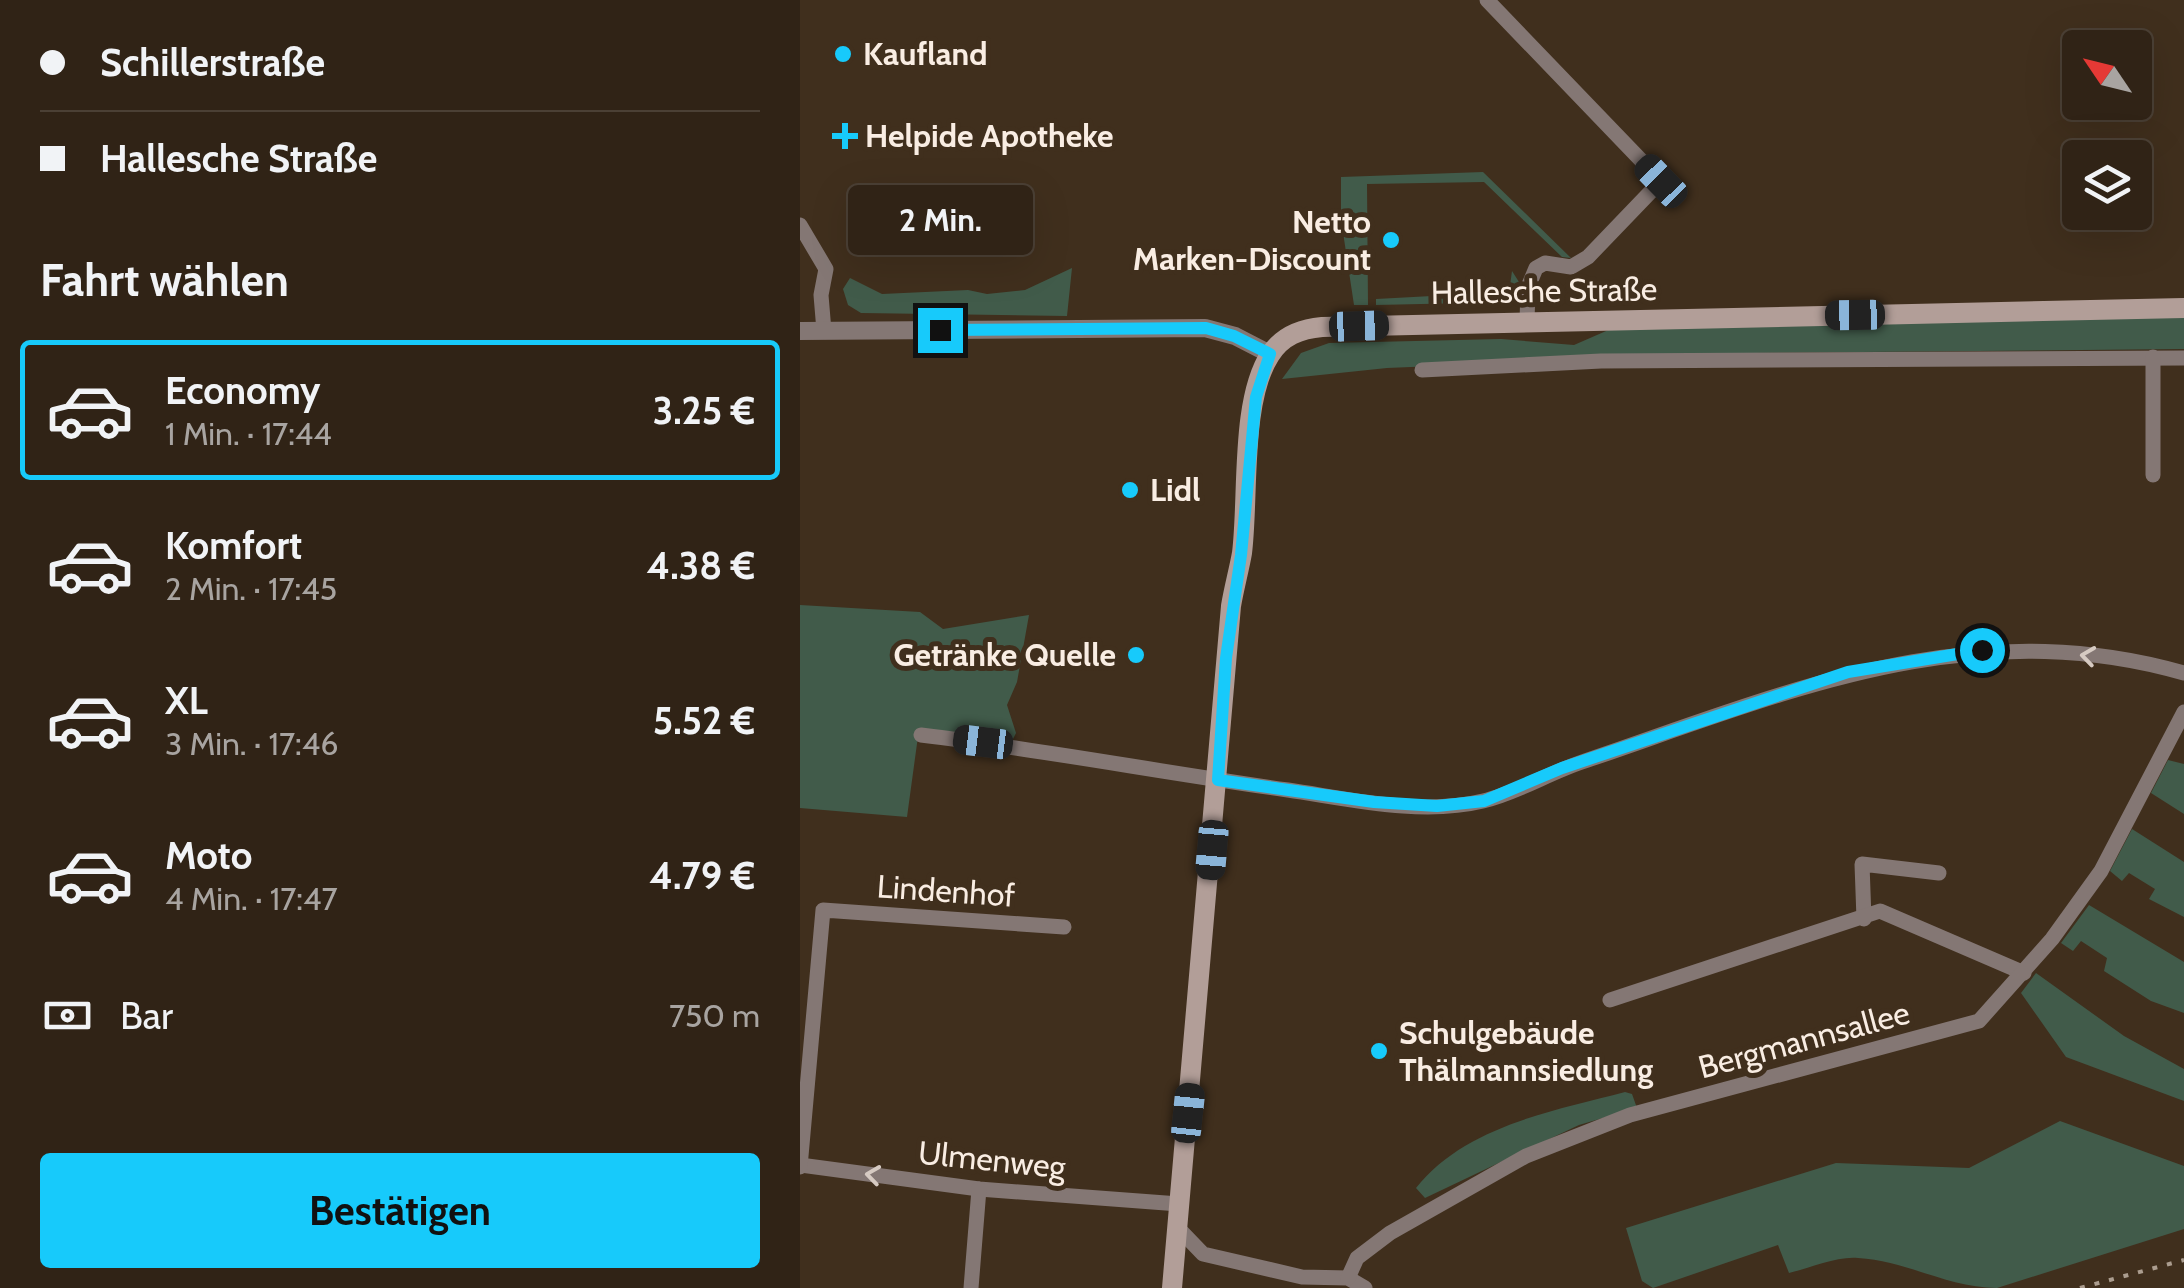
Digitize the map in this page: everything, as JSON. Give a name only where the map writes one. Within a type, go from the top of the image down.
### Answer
[{"type":"main road","name":"Hallesche Straße","points":[[1270,354],[1288,337],[1306,328],[2184,308]]},
{"type":"main road","points":[[1172,1280],[1229,622],[1241,555],[1256,397],[1270,354]]},
{"type":"street","points":[[1487,0],[1661,181],[1588,257],[1571,268],[1546,263],[1536,268],[1528,287],[1527,322]]},
{"type":"street","points":[[800,225],[826,270],[822,295],[824,331]]},
{"type":"street","points":[[800,331],[1206,328],[1234,336],[1270,354]]},
{"type":"street","points":[[2153,476],[2154,357]]},
{"type":"street","points":[[1422,370],[1601,362],[2184,358]]},
{"type":"street","points":[[921,735],[1042,749],[1218,780],[1437,806],[1484,801],[1562,768],[1848,672],[1982,650],[2032,650],[2184,673]]},
{"type":"street","name":"Bergmannsallee","points":[[1348,1278],[1357,1258],[1390,1233],[1526,1156],[1630,1116],[1979,1021],[2024,974],[2112,854],[2184,712]]},
{"type":"street","points":[[1864,919],[1862,864],[1939,873]]},
{"type":"street","name":"Lindenhof","points":[[800,1166],[824,910],[1064,928]]},
{"type":"street","points":[[1610,1000],[1880,912],[2024,974]]},
{"type":"street","name":"Ulmenweg","points":[[800,1166],[980,1189],[1179,1204]]},
{"type":"street","points":[[971,1288],[980,1189]]},
{"type":"street","points":[[1178,1228],[1202,1254],[1302,1277],[1348,1278],[1365,1288]]},
{"type":"street","points":[[1172,1280],[1202,1254]]},
{"type":"green space","points":[[1483,172],[1571,258],[1562,257],[1484,182],[1367,184],[1368,305],[1354,305],[1341,219],[1341,177]]},
{"type":"green space","points":[[1072,268],[1067,316],[861,313],[848,305],[843,289],[850,278],[882,294],[968,290],[987,294],[1025,290]]},
{"type":"green space","points":[[1512,271],[1519,282],[1513,302],[1376,305],[1376,299],[1469,294],[1470,287],[1474,294],[1509,293]]},
{"type":"green space","points":[[2184,316],[2184,349],[1753,353],[1387,368],[1282,379],[1301,353],[1329,343],[1501,339],[1574,345],[1613,328]]},
{"type":"green space","points":[[800,605],[920,612],[943,629],[1029,615],[1017,682],[1007,705],[1016,733],[1012,741],[919,729],[907,817],[800,808]]},
{"type":"green space","points":[[2168,760],[2184,764],[2184,814],[2151,793]]},
{"type":"green space","points":[[2132,829],[2184,862],[2184,917],[2149,899],[2155,889],[2129,873],[2122,881],[2110,871]]},
{"type":"green space","points":[[2089,905],[2184,962],[2184,1013],[2151,1001],[2104,971],[2107,958],[2081,941],[2073,951],[2061,943]]},
{"type":"green space","points":[[2036,973],[2124,1036],[2184,1069],[2184,1101],[2066,1057],[2021,993]]},
{"type":"green space","points":[[1625,1092],[1632,1094],[1637,1108],[1579,1125],[1425,1198],[1416,1188],[1436,1167],[1485,1135],[1540,1114]]},
{"type":"green space","points":[[2060,1121],[2184,1166],[2184,1229],[1997,1288],[1962,1284],[1858,1258],[1789,1273],[1778,1245],[1653,1288],[1642,1281],[1626,1228],[1836,1163],[1969,1168]]},
{"type":"railway","points":[[2080,1288],[2184,1260]]},
{"type":"place","name":"Kaufland","points":[[843,54]]},
{"type":"place","name":"Helpide Apotheke","points":[[845,136]]},
{"type":"place","name":"Netto Marken-Discount","points":[[1391,240]]},
{"type":"place","name":"Lidl","points":[[1130,490]]},
{"type":"place","name":"Getränke Quelle","points":[[1136,655]]},
{"type":"place","name":"Schulgebäude Thälmannsiedlung","points":[[1379,1051]]},
{"type":"route","points":[[940,330],[1206,328],[1234,336],[1270,354],[1260,375],[1256,397],[1241,555],[1231,602],[1218,780],[1374,802],[1437,806],[1484,801],[1562,768],[1848,672],[1982,650]]}]
